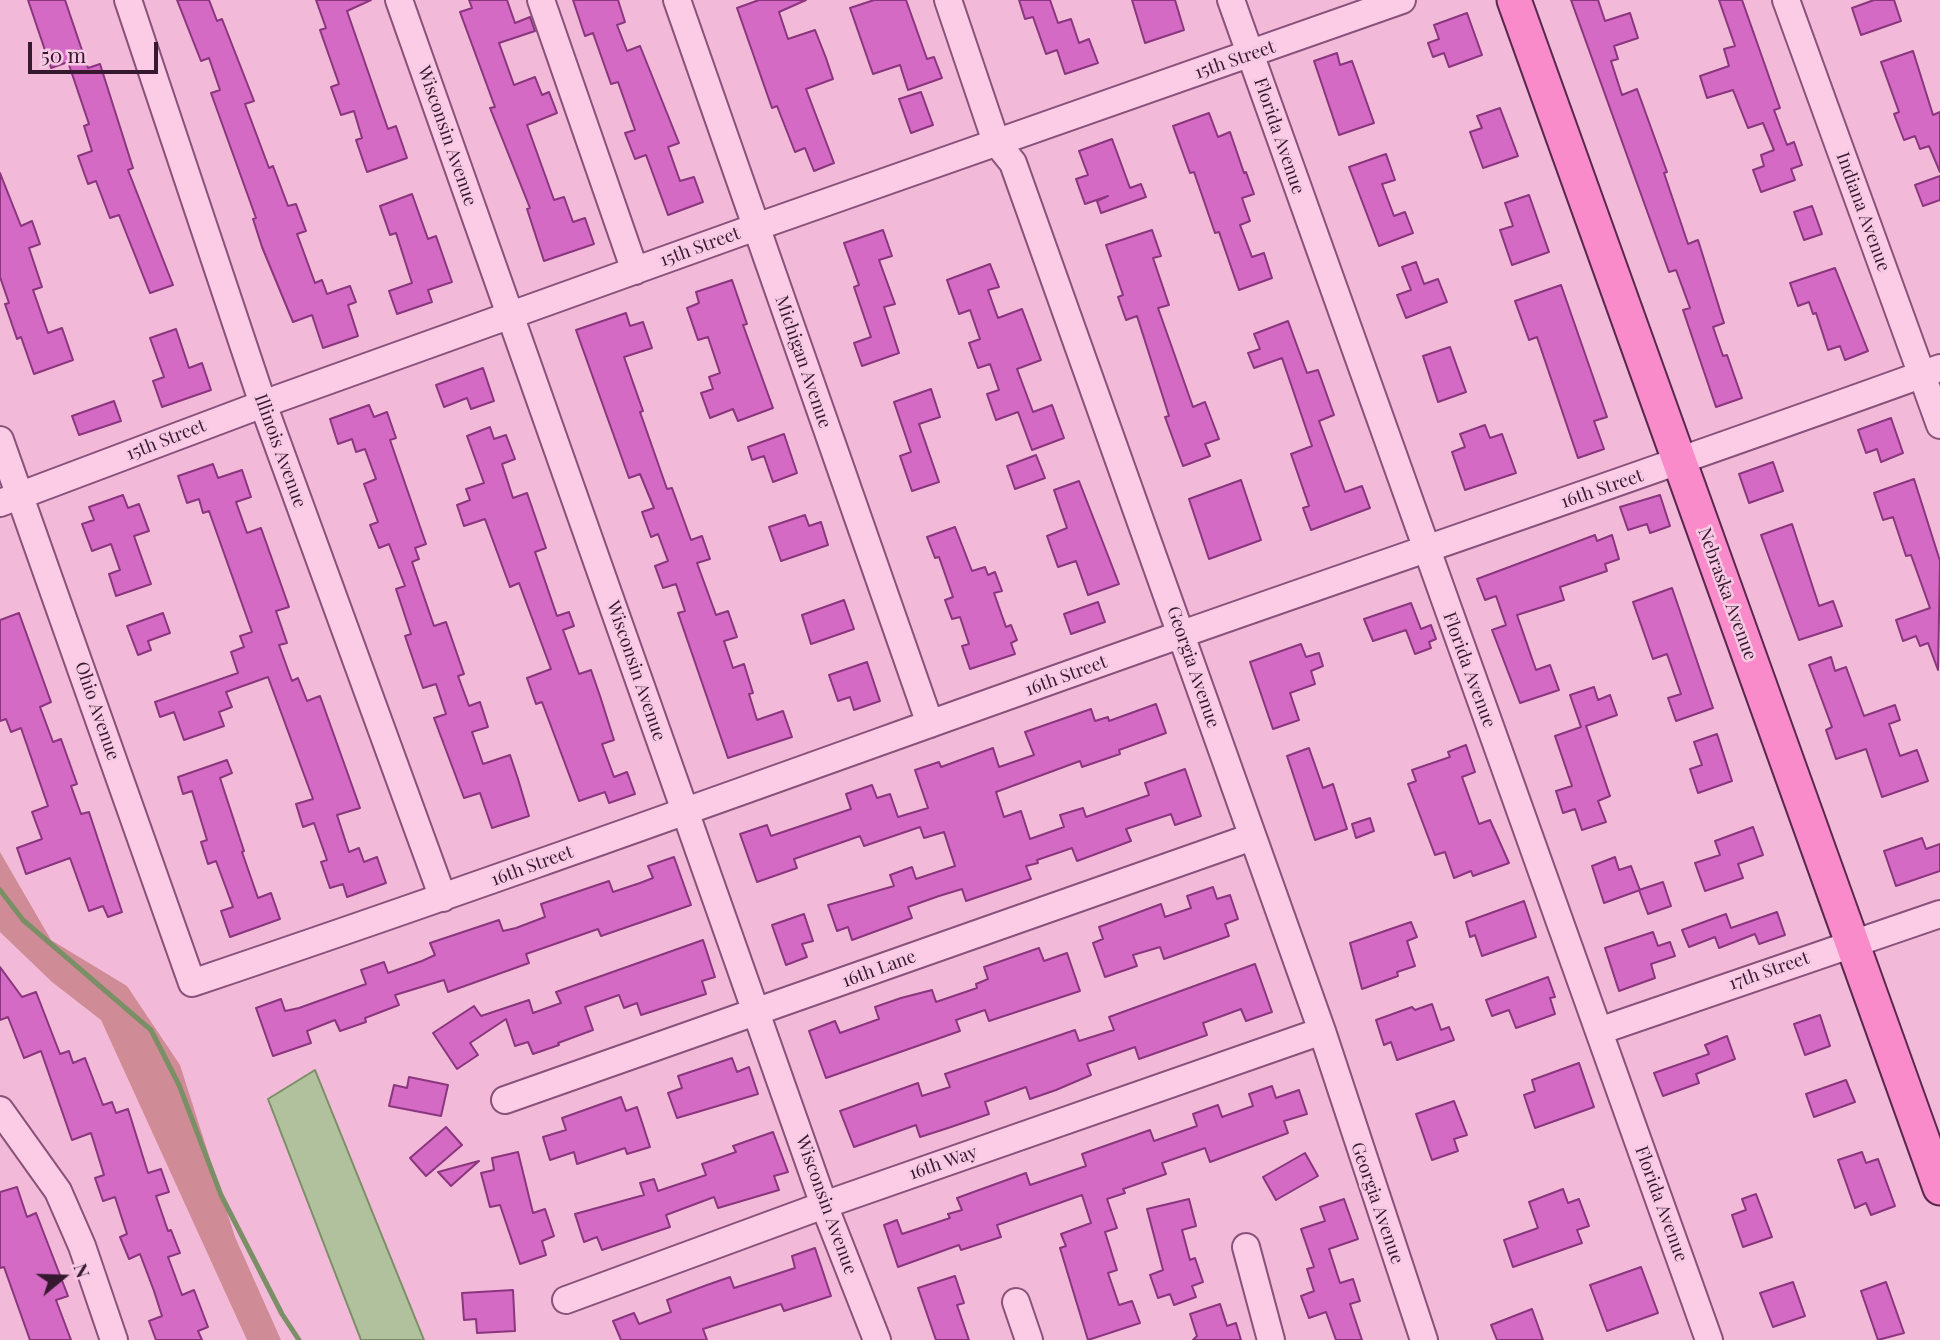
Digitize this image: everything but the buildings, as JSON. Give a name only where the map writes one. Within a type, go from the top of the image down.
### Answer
[{"type":"main road","name":"Nebraska Avenue","points":[[1514,0],[1940,1188]]},
{"type":"street","name":"Illinois Avenue","points":[[128,0],[263,404],[443,898]]},
{"type":"street","name":"Wisconsin Avenue","points":[[399,0],[824,1205],[877,1340]]},
{"type":"street","points":[[541,0],[635,271]]},
{"type":"street","name":"Michigan Avenue","points":[[677,0],[930,724]]},
{"type":"street","name":"Georgia Avenue","points":[[948,0],[996,142],[1013,163],[1182,635],[1322,1031],[1423,1340]]},
{"type":"street","name":"Florida Avenue","points":[[1231,0],[1709,1340]]},
{"type":"street","name":"15th Street","points":[[10,499],[263,404],[756,227],[1402,0]]},
{"type":"street","name":"Indiana Avenue","points":[[1786,0],[1931,371],[1940,425]]},
{"type":"street","name":"16th Street","points":[[192,983],[443,898],[685,809],[1425,549],[1680,463],[1931,371]]},
{"type":"street","name":"Ohio Avenue","points":[[0,440],[10,499],[192,983]]},
{"type":"street","name":"16th Lane","points":[[505,1100],[1252,837]]},
{"type":"street","name":"17th Street","points":[[1600,1031],[1852,942],[1940,914]]},
{"type":"street","name":"16th Way","points":[[566,1300],[824,1205],[1322,1031]]},
{"type":"street","points":[[0,1110],[58,1191],[82,1245],[114,1340]]},
{"type":"street","points":[[1246,1247],[1271,1340]]},
{"type":"street","points":[[1016,1302],[1028,1340]]},
{"type":"shaded area","points":[[0,852],[51,940],[127,986],[180,1065],[235,1237],[281,1340],[247,1340],[101,1020],[52,982],[0,932]]},
{"type":"shaded area","points":[[315,1070],[424,1340],[361,1340],[268,1099]]},
{"type":"waterway","points":[[0,890],[23,920],[151,1030],[179,1085],[221,1195],[282,1314],[299,1340]]}]
